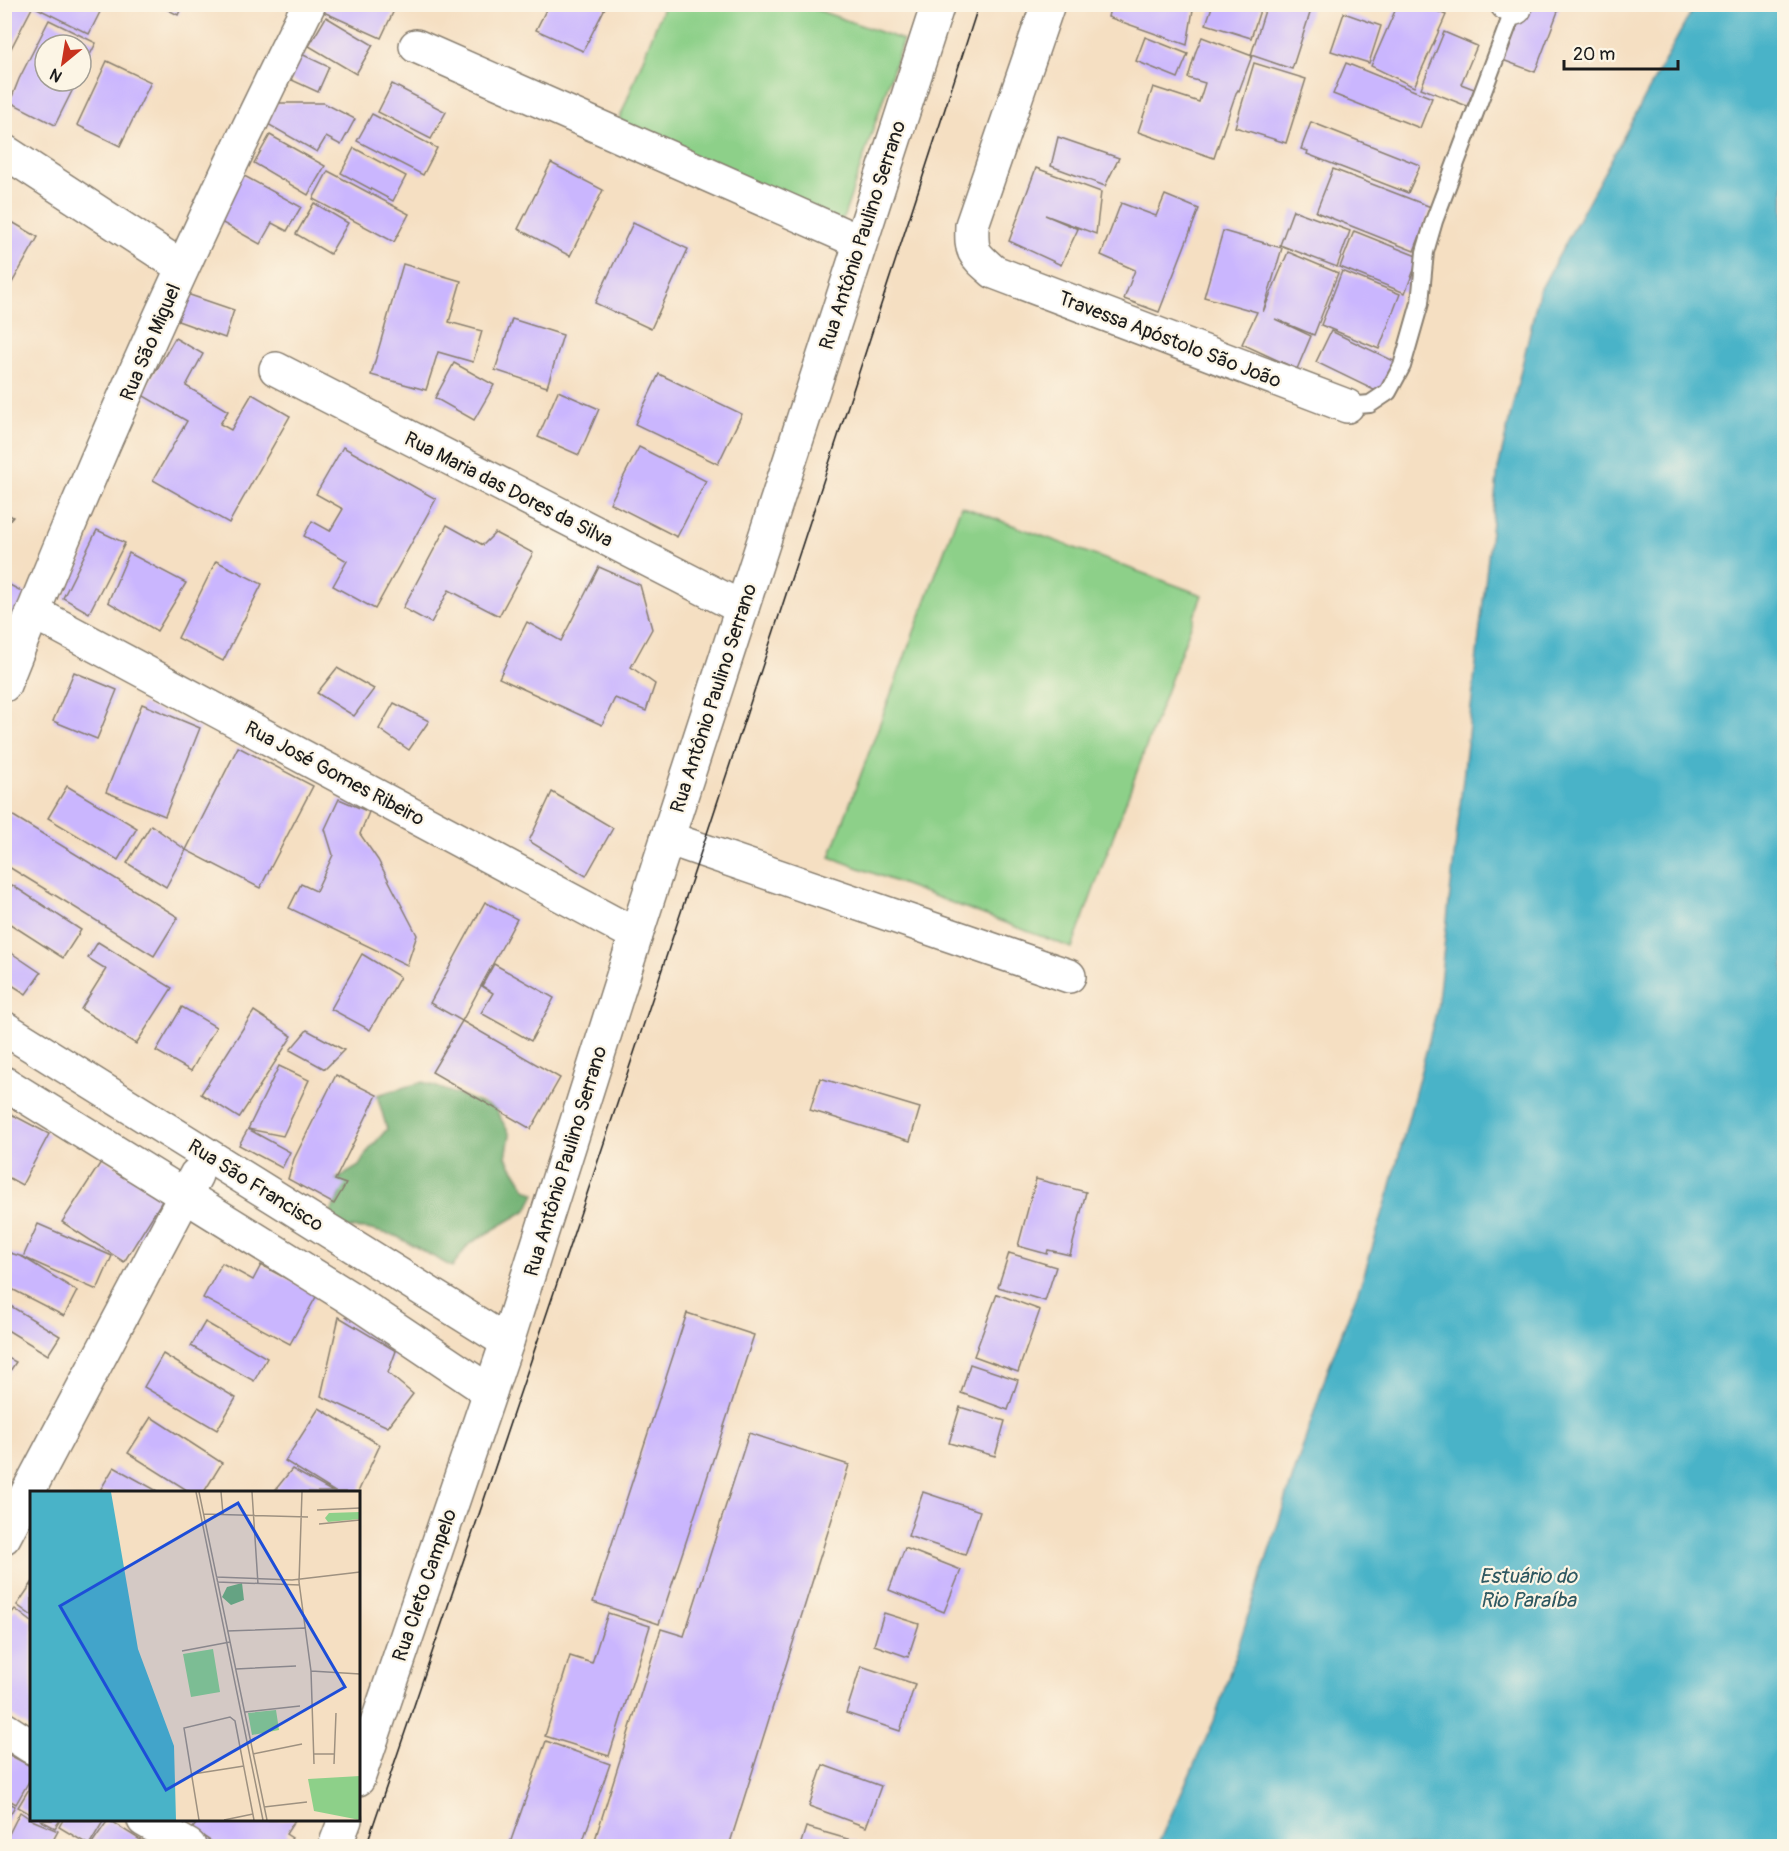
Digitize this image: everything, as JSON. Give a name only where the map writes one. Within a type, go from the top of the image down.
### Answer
[{"type":"street","name":"Rua São Miguel","points":[[4,685],[33,612],[182,267],[309,4]]},
{"type":"street","name":"Rua Antônio Paulino Serrano","points":[[490,1392],[938,4]]},
{"type":"street","name":"Travessa Apóstolo São João","points":[[1048,4],[972,225],[971,244],[975,256],[994,272],[1347,406]]},
{"type":"street","points":[[417,46],[860,242]]},
{"type":"street","points":[[4,151],[182,267]]},
{"type":"street","name":"Rua Maria das Dores da Silva","points":[[276,369],[742,608]]},
{"type":"street","name":"Rua José Gomes Ribeiro","points":[[33,612],[636,935]]},
{"type":"street","points":[[667,838],[1070,976]]},
{"type":"street","name":"Rua São Francisco","points":[[4,1028],[507,1342]]},
{"type":"street","points":[[4,1083],[350,1298],[490,1392]]},
{"type":"street","points":[[4,1537],[206,1155]]},
{"type":"street","name":"Rua Cleto Campelo","points":[[360,1773],[490,1392]]},
{"type":"street","points":[[4,1729],[30,1746]]},
{"type":"street","points":[[335,1846],[345,1821]]},
{"type":"lane","points":[[1347,406],[1370,404],[1388,392],[1402,366],[1420,303],[1425,252],[1434,221],[1513,6]]},
{"type":"green space","points":[[664,5],[803,5],[903,40],[842,222],[616,128]]},
{"type":"green space","points":[[961,506],[1202,595],[1072,948],[830,857]]},
{"type":"green space","points":[[423,1082],[495,1108],[510,1135],[506,1157],[526,1189],[535,1194],[527,1210],[469,1244],[452,1267],[396,1236],[367,1229],[322,1227],[340,1195],[335,1180],[359,1166],[368,1151],[387,1129],[377,1095]]},
{"type":"water","name":"Estuário do Rio Paraíba","points":[[1695,5],[1784,5],[1784,1846],[1157,1846],[1214,1721],[1329,1366],[1363,1278],[1390,1189],[1437,1009],[1498,469],[1539,292]]},
{"type":"building","points":[[4,4],[104,4],[90,33],[33,6],[4,62]]},
{"type":"building","points":[[157,4],[183,4],[178,15]]},
{"type":"building","points":[[319,4],[393,4],[396,6],[381,38],[317,9]]},
{"type":"building","points":[[549,4],[607,4],[583,51],[536,30]]},
{"type":"building","points":[[1111,4],[1194,4],[1187,45],[1108,17]]},
{"type":"building","points":[[1213,4],[1262,4],[1251,38],[1206,24]]},
{"type":"building","points":[[1267,4],[1313,4],[1292,69],[1251,55]]},
{"type":"building","points":[[1398,4],[1421,4],[1446,15],[1414,87],[1371,66]]},
{"type":"building","points":[[1520,4],[1560,6],[1535,72],[1500,59]]},
{"type":"building","points":[[1344,13],[1381,26],[1369,63],[1331,51]]},
{"type":"building","points":[[326,17],[373,45],[356,74],[309,46]]},
{"type":"building","points":[[49,20],[76,33],[42,33]]},
{"type":"building","points":[[1444,32],[1477,46],[1461,84],[1474,89],[1467,106],[1421,88]]},
{"type":"building","points":[[1145,37],[1188,54],[1178,78],[1136,61]]},
{"type":"building","points":[[1202,37],[1252,56],[1239,91],[1236,93],[1214,158],[1138,132],[1153,87],[1199,102],[1205,83],[1188,78]]},
{"type":"building","points":[[33,51],[33,93],[71,93],[55,125],[10,102]]},
{"type":"building","points":[[295,51],[329,67],[318,92],[283,76]]},
{"type":"building","points":[[107,61],[151,82],[120,146],[77,125]]},
{"type":"building","points":[[1254,63],[1306,79],[1286,143],[1235,127]]},
{"type":"building","points":[[1346,63],[1432,98],[1420,128],[1333,94]]},
{"type":"building","points":[[392,84],[446,112],[431,139],[378,112]]},
{"type":"building","points":[[276,103],[324,103],[355,119],[341,145],[326,137],[317,152],[266,123]]},
{"type":"building","points":[[372,114],[437,148],[423,175],[357,141]]},
{"type":"building","points":[[1311,122],[1420,166],[1408,193],[1307,154],[1308,151],[1301,149]]},
{"type":"building","points":[[270,135],[325,166],[308,195],[254,163]]},
{"type":"building","points":[[1058,137],[1119,158],[1105,186],[1051,166]]},
{"type":"building","points":[[354,148],[406,176],[393,201],[341,173]]},
{"type":"building","points":[[551,163],[603,190],[570,256],[518,229]]},
{"type":"building","points":[[1036,168],[1101,192],[1096,234],[1045,215],[1078,229],[1061,265],[1009,241]]},
{"type":"building","points":[[1333,169],[1431,207],[1414,251],[1316,212]]},
{"type":"building","points":[[328,171],[409,214],[394,242],[313,199]]},
{"type":"building","points":[[237,172],[301,207],[287,231],[272,223],[260,244],[212,217]]},
{"type":"building","points":[[1165,195],[1199,209],[1159,312],[1124,299],[1135,270],[1101,255],[1121,203],[1156,216]]},
{"type":"building","points":[[314,203],[348,223],[330,254],[296,234]]},
{"type":"building","points":[[1293,210],[1350,231],[1337,267],[1280,245]]},
{"type":"building","points":[[12,222],[38,237],[4,297],[4,237]]},
{"type":"building","points":[[633,223],[688,249],[651,329],[595,303]]},
{"type":"building","points":[[1223,231],[1282,248],[1263,312],[1288,252],[1338,273],[1314,335],[1275,319],[1311,336],[1297,369],[1242,344],[1257,312],[1204,297]]},
{"type":"building","points":[[1354,231],[1419,257],[1405,293],[1340,267]]},
{"type":"building","points":[[403,264],[461,281],[449,322],[482,331],[473,362],[438,352],[426,390],[371,375]]},
{"type":"building","points":[[1342,271],[1400,294],[1379,349],[1321,325]]},
{"type":"building","points":[[187,294],[234,310],[225,338],[178,321]]},
{"type":"building","points":[[512,319],[563,335],[547,387],[495,370]]},
{"type":"building","points":[[1331,331],[1396,362],[1382,394],[1316,362]]},
{"type":"building","points":[[175,338],[203,354],[186,386],[228,411],[220,424],[231,430],[252,394],[290,416],[229,523],[153,480],[187,421],[142,395]]},
{"type":"building","points":[[454,363],[494,385],[474,420],[435,398]]},
{"type":"building","points":[[659,374],[742,414],[718,464],[635,424]]},
{"type":"building","points":[[558,391],[599,409],[579,455],[538,437]]},
{"type":"building","points":[[343,447],[436,499],[375,609],[333,586],[347,561],[304,536],[312,521],[330,531],[343,509],[316,494]]},
{"type":"building","points":[[639,447],[706,481],[677,537],[610,503]]},
{"type":"building","points":[[4,512],[13,517],[4,528]]},
{"type":"building","points":[[447,525],[483,545],[495,533],[533,553],[499,616],[449,590],[431,623],[403,608]]},
{"type":"building","points":[[97,530],[125,543],[89,613],[63,598]]},
{"type":"building","points":[[129,553],[186,583],[157,631],[108,602]]},
{"type":"building","points":[[216,561],[262,584],[223,661],[178,638]]},
{"type":"building","points":[[599,567],[640,585],[652,629],[631,667],[655,684],[646,711],[615,698],[602,725],[499,678],[527,622],[561,641]]},
{"type":"building","points":[[4,582],[29,595],[4,639]]},
{"type":"building","points":[[337,668],[374,689],[354,716],[317,693]]},
{"type":"building","points":[[74,672],[117,690],[97,739],[53,721]]},
{"type":"building","points":[[394,703],[429,721],[409,750],[379,729]]},
{"type":"building","points":[[142,704],[200,728],[165,816],[106,792]]},
{"type":"building","points":[[238,747],[313,786],[260,888],[186,850]]},
{"type":"building","points":[[67,786],[137,828],[118,860],[48,818]]},
{"type":"building","points":[[552,792],[613,828],[586,876],[529,841]]},
{"type":"building","points":[[339,799],[369,812],[360,834],[378,860],[417,935],[407,965],[289,908],[301,884],[316,891],[333,855],[325,829]]},
{"type":"building","points":[[7,812],[178,917],[154,956],[4,864],[4,816]]},
{"type":"building","points":[[151,825],[186,850],[166,887],[127,863]]},
{"type":"building","points":[[12,885],[81,930],[63,958],[4,920],[4,897]]},
{"type":"building","points":[[485,902],[517,919],[462,1021],[430,1003]]},
{"type":"building","points":[[98,942],[172,988],[136,1044],[81,1009],[106,969],[88,958]]},
{"type":"building","points":[[4,948],[41,973],[26,994],[4,980]]},
{"type":"building","points":[[362,954],[400,977],[370,1030],[331,1009]]},
{"type":"building","points":[[494,964],[554,998],[531,1041],[481,1013],[493,993],[482,986]]},
{"type":"building","points":[[182,1007],[216,1027],[191,1071],[156,1051]]},
{"type":"building","points":[[254,1011],[292,1036],[239,1118],[201,1094]]},
{"type":"building","points":[[462,1021],[560,1078],[531,1129],[432,1072]]},
{"type":"building","points":[[307,1030],[344,1050],[325,1069],[290,1050]]},
{"type":"building","points":[[279,1066],[309,1080],[283,1136],[248,1129]]},
{"type":"building","points":[[336,1075],[377,1095],[335,1180],[346,1184],[334,1204],[288,1179],[294,1159]]},
{"type":"building","points":[[820,1078],[920,1108],[910,1141],[810,1110]]},
{"type":"building","points":[[11,1114],[49,1134],[22,1185],[4,1175],[4,1126]]},
{"type":"building","points":[[248,1129],[290,1152],[282,1168],[239,1145]]},
{"type":"building","points":[[103,1159],[164,1198],[124,1262],[62,1222]]},
{"type":"building","points":[[1036,1179],[1086,1192],[1070,1255],[1048,1250],[1047,1254],[1018,1246]]},
{"type":"building","points":[[38,1224],[112,1256],[97,1290],[23,1257]]},
{"type":"building","points":[[4,1251],[23,1257],[77,1291],[64,1316],[4,1285]]},
{"type":"building","points":[[1009,1253],[1056,1267],[1045,1301],[998,1287]]},
{"type":"building","points":[[222,1263],[253,1280],[261,1265],[317,1295],[290,1344],[203,1298]]},
{"type":"building","points":[[997,1294],[1040,1310],[1018,1372],[974,1356]]},
{"type":"building","points":[[4,1302],[60,1336],[48,1355],[4,1328]]},
{"type":"building","points":[[687,1313],[754,1335],[659,1624],[593,1602]]},
{"type":"building","points":[[339,1317],[396,1351],[388,1373],[413,1394],[388,1427],[321,1396]]},
{"type":"building","points":[[205,1322],[267,1358],[254,1381],[191,1346]]},
{"type":"building","points":[[163,1354],[236,1398],[217,1430],[144,1387]]},
{"type":"building","points":[[4,1356],[16,1362],[4,1380]]},
{"type":"building","points":[[970,1364],[1018,1380],[1008,1410],[961,1393]]},
{"type":"building","points":[[960,1407],[1005,1421],[995,1456],[949,1443]]},
{"type":"building","points":[[319,1408],[380,1445],[358,1491],[333,1491],[285,1461]]},
{"type":"building","points":[[151,1417],[222,1463],[205,1491],[188,1491],[128,1453]]},
{"type":"building","points":[[749,1433],[849,1465],[729,1846],[593,1846],[661,1629],[684,1636]]},
{"type":"building","points":[[114,1467],[157,1491],[100,1491]]},
{"type":"building","points":[[292,1469],[331,1491],[280,1491],[276,1489]]},
{"type":"building","points":[[923,1492],[980,1511],[965,1555],[908,1536]]},
{"type":"building","points":[[905,1548],[961,1570],[944,1612],[889,1590]]},
{"type":"building","points":[[30,1586],[30,1615],[17,1605]]},
{"type":"building","points":[[15,1609],[30,1620],[30,1728],[4,1711],[4,1622]]},
{"type":"building","points":[[608,1613],[650,1626],[609,1756],[545,1736],[570,1656],[592,1663]]},
{"type":"building","points":[[884,1613],[919,1624],[908,1657],[874,1645]]},
{"type":"building","points":[[861,1666],[915,1684],[900,1731],[846,1713]]},
{"type":"building","points":[[546,1741],[610,1764],[581,1846],[509,1846]]},
{"type":"building","points":[[4,1752],[30,1766],[30,1780],[16,1804],[4,1797]]},
{"type":"building","points":[[823,1765],[881,1786],[866,1827],[809,1806]]},
{"type":"building","points":[[30,1787],[30,1814],[18,1807]]},
{"type":"building","points":[[4,1800],[15,1806],[4,1825]]},
{"type":"building","points":[[20,1812],[30,1821],[58,1831],[50,1846],[14,1846],[5,1842]]},
{"type":"building","points":[[42,1821],[59,1821],[55,1828]]},
{"type":"building","points":[[62,1821],[103,1821],[89,1845],[59,1827]]},
{"type":"building","points":[[107,1821],[111,1821],[150,1846],[90,1846]]},
{"type":"building","points":[[198,1821],[294,1821],[286,1834],[292,1838],[286,1846],[218,1846],[192,1829]]},
{"type":"building","points":[[806,1827],[858,1842],[856,1846],[800,1846]]},
{"type":"tram line","points":[[366,1846],[676,927],[979,4]]}]
